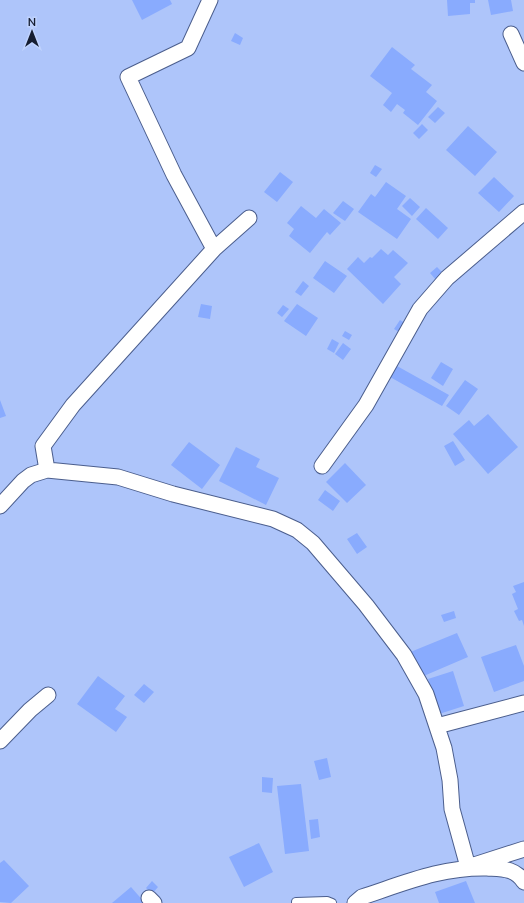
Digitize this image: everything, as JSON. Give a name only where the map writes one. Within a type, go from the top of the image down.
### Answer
[{"type":"street","points":[[210,0],[188,48],[128,77],[174,175],[214,249]]},
{"type":"street","points":[[511,34],[524,63]]},
{"type":"street","points":[[322,466],[366,405],[420,309],[447,278],[524,212]]},
{"type":"street","points":[[47,470],[42,446],[73,405],[214,249],[249,218]]},
{"type":"street","points":[[0,506],[27,478],[47,470],[118,477],[173,494],[273,519],[297,530],[313,543],[366,605],[404,654],[426,694],[444,748],[450,780],[452,809],[468,868]]},
{"type":"street","points":[[0,741],[30,710],[48,695]]},
{"type":"street","points":[[437,726],[524,703]]},
{"type":"street","points":[[468,868],[524,849]]},
{"type":"street","points":[[355,903],[362,897],[443,870],[503,868],[513,871],[524,882]]},
{"type":"lane","points":[[296,902],[327,901],[332,903]]},
{"type":"building","points":[[132,0],[170,0],[172,4],[142,20]]},
{"type":"building","points":[[447,0],[475,0],[475,3],[470,3],[470,14],[448,16]]},
{"type":"building","points":[[488,0],[511,0],[513,11],[491,15]]},
{"type":"building","points":[[235,33],[243,38],[240,45],[231,41]]},
{"type":"building","points":[[392,47],[415,65],[411,69],[432,85],[426,92],[437,101],[418,125],[403,113],[405,110],[397,104],[391,112],[383,105],[392,93],[370,76]]},
{"type":"building","points":[[438,107],[445,113],[435,123],[428,117]]},
{"type":"building","points":[[422,124],[428,130],[419,139],[413,133]]},
{"type":"building","points":[[468,126],[497,152],[475,176],[446,150]]},
{"type":"building","points":[[375,165],[382,169],[376,177],[370,173]]},
{"type":"building","points":[[280,172],[293,182],[277,202],[264,192]]},
{"type":"building","points":[[494,177],[514,196],[499,212],[478,193]]},
{"type":"building","points":[[386,182],[406,196],[397,209],[411,219],[397,239],[358,212],[371,194],[375,197]]},
{"type":"building","points":[[410,198],[420,207],[412,216],[402,206]]},
{"type":"building","points":[[343,201],[354,209],[345,221],[333,213]]},
{"type":"building","points":[[301,206],[316,218],[324,209],[341,223],[330,235],[327,232],[310,253],[289,236],[294,229],[287,223]]},
{"type":"building","points":[[426,208],[448,228],[438,239],[416,219]]},
{"type":"building","points":[[381,249],[388,255],[393,250],[408,263],[394,277],[401,284],[383,304],[347,269],[358,257],[364,263],[370,257],[372,258]]},
{"type":"building","points":[[325,261],[347,276],[334,293],[313,278]]},
{"type":"building","points":[[437,267],[443,273],[436,280],[430,273]]},
{"type":"building","points":[[303,281],[309,286],[301,296],[295,292]]},
{"type":"building","points":[[201,304],[212,306],[210,319],[198,317]]},
{"type":"building","points":[[297,304],[318,318],[306,336],[284,321]]},
{"type":"building","points":[[283,305],[289,309],[282,317],[277,313]]},
{"type":"building","points":[[400,320],[408,325],[402,334],[394,329]]},
{"type":"building","points":[[345,331],[352,335],[349,340],[342,336]]},
{"type":"building","points":[[332,339],[339,343],[334,353],[327,349]]},
{"type":"building","points":[[343,343],[351,349],[343,360],[335,354]]},
{"type":"building","points":[[441,362],[453,369],[443,386],[431,378]]},
{"type":"building","points":[[397,366],[449,395],[442,406],[390,377]]},
{"type":"building","points":[[465,380],[478,389],[459,415],[446,406]]},
{"type":"building","points":[[0,400],[6,416],[0,418]]},
{"type":"building","points":[[488,414],[518,447],[488,474],[453,434],[469,420],[474,426]]},
{"type":"building","points":[[453,441],[465,460],[455,466],[444,446]]},
{"type":"building","points":[[189,442],[220,465],[202,489],[171,465]]},
{"type":"building","points":[[236,447],[260,459],[256,467],[279,478],[266,505],[219,481]]},
{"type":"building","points":[[345,463],[366,485],[347,503],[326,482]]},
{"type":"building","points":[[325,490],[340,501],[333,511],[318,500]]},
{"type":"building","points":[[357,533],[367,547],[357,554],[347,539]]},
{"type":"building","points":[[524,582],[524,626],[522,620],[519,621],[514,611],[518,609],[512,594],[516,592],[513,586]]},
{"type":"building","points":[[454,611],[456,618],[444,622],[441,615]]},
{"type":"building","points":[[457,633],[468,657],[419,678],[408,653]]},
{"type":"building","points":[[516,645],[524,666],[524,681],[494,692],[481,657]]},
{"type":"building","points":[[453,671],[464,706],[439,714],[428,679]]},
{"type":"building","points":[[98,676],[125,696],[115,709],[127,717],[116,732],[77,704]]},
{"type":"building","points":[[144,684],[154,692],[144,703],[134,695]]},
{"type":"building","points":[[327,758],[331,777],[319,780],[314,761]]},
{"type":"building","points":[[262,777],[273,778],[272,793],[262,792]]},
{"type":"building","points":[[301,784],[309,851],[285,854],[277,786]]},
{"type":"building","points":[[318,819],[320,837],[311,839],[309,820]]},
{"type":"building","points":[[259,843],[273,872],[244,887],[229,857]]},
{"type":"building","points":[[4,860],[29,886],[11,903],[0,902],[0,863]]},
{"type":"building","points":[[152,881],[158,887],[152,894],[146,888]]},
{"type":"building","points":[[466,881],[475,903],[439,903],[435,892]]},
{"type":"building","points":[[131,887],[145,903],[112,903]]}]
